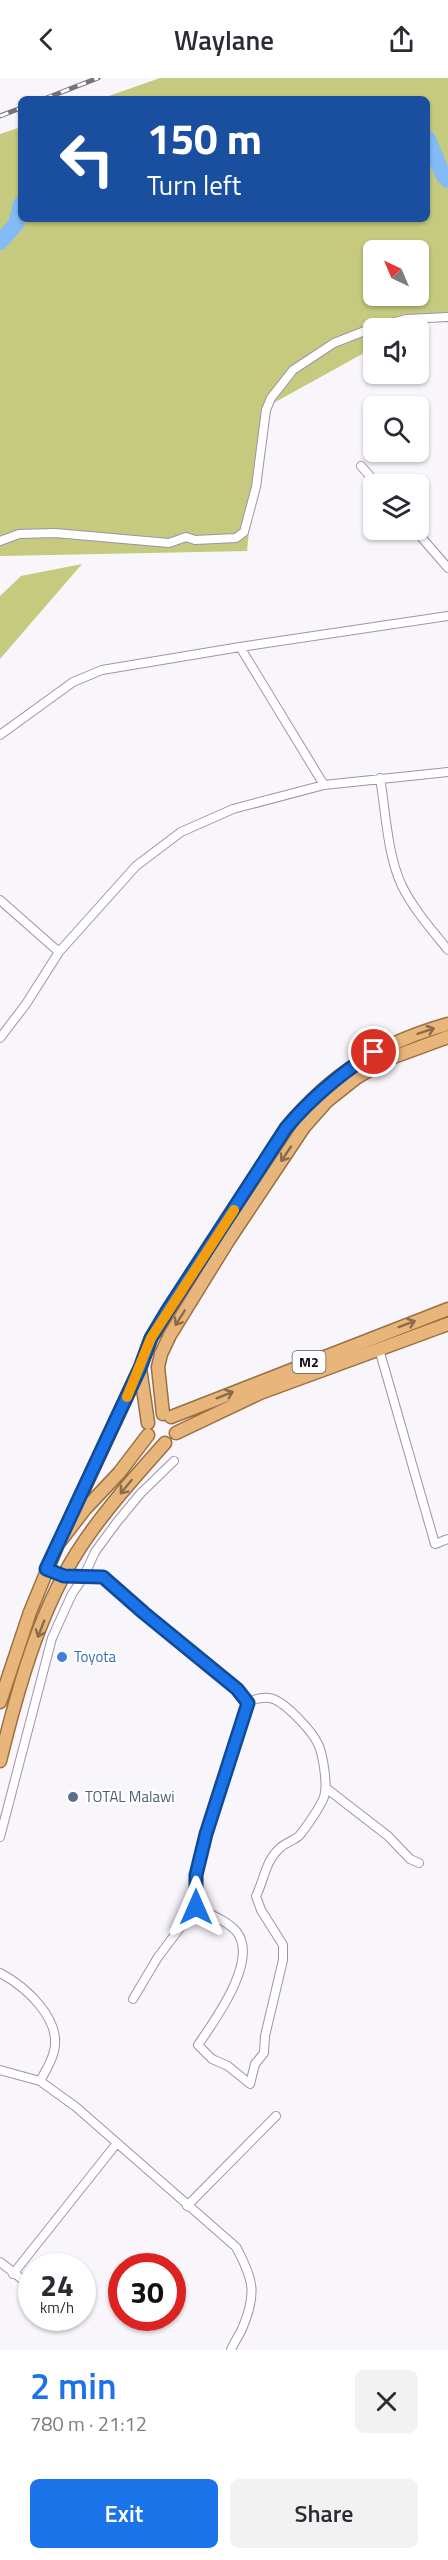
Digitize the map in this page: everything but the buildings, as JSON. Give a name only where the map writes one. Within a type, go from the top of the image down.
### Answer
[{"type":"highway","points":[[58,1544],[140,1368],[151,1338],[286,1128],[309,1101],[345,1071],[374,1052],[405,1038],[448,1024]]},
{"type":"highway","points":[[176,1433],[176,1427],[167,1415],[158,1367],[161,1353],[228,1241],[304,1127],[327,1101],[356,1078],[388,1059],[415,1047],[448,1037]]},
{"type":"highway","name":"M2","points":[[0,1702],[46,1569],[58,1544],[85,1509],[119,1473],[154,1416],[167,1415],[448,1309]]},
{"type":"highway","name":"M2","points":[[0,1761],[15,1700],[28,1661],[64,1576],[99,1522],[165,1443],[176,1433],[261,1393],[448,1324]]},
{"type":"highway","points":[[140,1368],[148,1429],[155,1442],[165,1443]]},
{"type":"street","points":[[0,541],[19,534],[41,533],[169,543],[186,537],[195,540],[236,538],[244,532],[256,487],[266,410],[271,398],[287,377],[334,344],[375,327],[406,319],[448,317]]},
{"type":"street","points":[[361,466],[368,474]]},
{"type":"street","points":[[424,540],[448,568]]},
{"type":"street","points":[[0,735],[73,682],[102,670],[448,616]]},
{"type":"street","points":[[240,647],[324,785]]},
{"type":"street","points":[[0,1038],[26,1004],[59,952],[136,866],[181,832],[233,809],[324,785],[448,772]]},
{"type":"street","points":[[380,778],[395,868],[403,888],[417,911],[448,950]]},
{"type":"street","points":[[0,900],[59,952]]},
{"type":"street","points":[[379,1349],[435,1544],[448,1539]]},
{"type":"street","points":[[0,1837],[52,1638],[72,1594],[83,1578],[95,1552],[117,1522],[141,1493],[174,1461]]},
{"type":"street","points":[[46,1569],[64,1576],[83,1578],[98,1575],[103,1577],[237,1689],[248,1703]]},
{"type":"street","points":[[133,1999],[158,1957],[196,1907],[196,1875],[206,1834],[248,1703],[255,1699],[270,1698],[280,1702],[318,1743],[322,1755],[326,1788],[323,1800],[300,1835],[281,1847],[269,1863],[256,1896],[261,1910],[284,1946],[283,1960],[265,2036],[264,2053],[255,2064],[250,2084],[228,2066],[212,2059],[198,2044],[233,1988],[241,1969],[244,1948],[236,1932],[217,1917],[196,1907]]},
{"type":"street","points":[[326,1788],[388,1836],[410,1859],[419,1863]]},
{"type":"street","points":[[0,1973],[42,2009],[52,2026],[55,2038],[54,2051],[40,2081]]},
{"type":"street","points":[[0,2070],[40,2081],[76,2107],[236,2247],[249,2270],[252,2302],[231,2350]]},
{"type":"street","points":[[187,2206],[276,2116]]},
{"type":"street","points":[[13,2274],[117,2143]]},
{"type":"street","points":[[0,2262],[18,2277]]},
{"type":"green space","points":[[160,78],[448,78],[448,323],[438,313],[429,318],[363,318],[363,354],[261,410],[247,551],[0,556],[0,134],[18,128],[18,222],[430,222],[430,96],[109,96]]},
{"type":"green space","points":[[82,564],[0,659],[0,596],[21,576]]},
{"type":"waterway","points":[[430,144],[443,175],[448,180]]},
{"type":"waterway","points":[[0,242],[16,224],[18,216]]},
{"type":"railway","points":[[52,96],[98,78]]},
{"type":"railway","points":[[0,116],[18,109]]},
{"type":"slow traffic","points":[[127,1397],[151,1338],[234,1210]]},
{"type":"place","name":"Toyota","points":[[62,1657]]},
{"type":"place","name":"TOTAL Malawi","points":[[73,1797]]},
{"type":"route","points":[[196,1907],[196,1875],[206,1834],[248,1703],[237,1689],[103,1577],[98,1575],[83,1578],[64,1576],[46,1569],[140,1368],[151,1338],[167,1311],[286,1128],[309,1101],[345,1071],[374,1052]]}]
